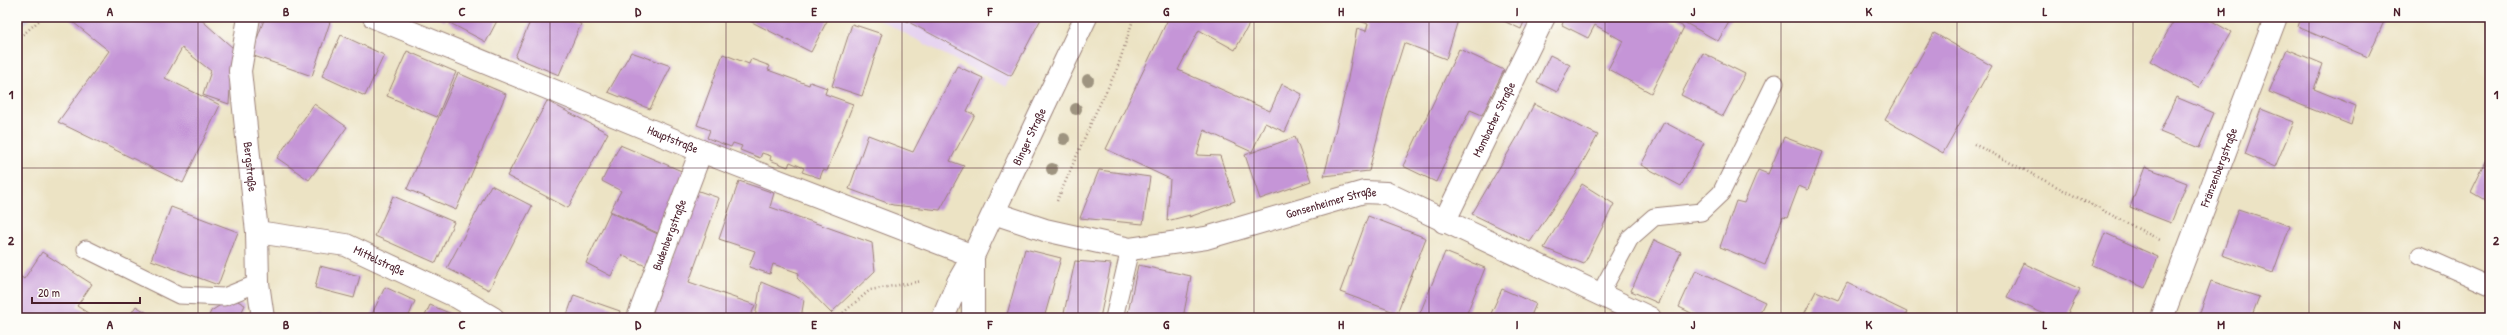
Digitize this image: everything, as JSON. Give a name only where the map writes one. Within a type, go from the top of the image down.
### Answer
[{"type":"street","name":"Bergstraße","points":[[249,17],[240,71],[257,232],[258,283],[263,318]]},
{"type":"street","name":"Hauptstraße","points":[[374,17],[701,151],[973,256]]},
{"type":"street","name":"Binger Straße","points":[[943,318],[958,282],[973,256],[994,213],[1086,17]]},
{"type":"street","name":"Mombacher Straße","points":[[1444,222],[1544,17]]},
{"type":"street","name":"Fränzenbergstraße","points":[[2162,318],[2276,17]]},
{"type":"street","name":"Budenbergstraße","points":[[638,318],[701,151]]},
{"type":"street","name":"Gonsenheimer Straße","points":[[994,213],[1045,230],[1130,249],[1206,238],[1364,192],[1386,193],[1444,222],[1650,318]]},
{"type":"street","name":"Mittelstraße","points":[[257,232],[346,246],[457,297],[493,318]]},
{"type":"street","name":"Binger Straße","points":[[973,256],[973,318]]},
{"type":"lane","points":[[1600,294],[1630,238],[1654,217],[1701,212],[1721,193],[1775,83]]},
{"type":"lane","points":[[86,249],[179,295],[224,297],[258,283]]},
{"type":"lane","points":[[1114,318],[1130,249]]},
{"type":"lane","points":[[2420,255],[2490,286]]},
{"type":"path","points":[[17,40],[43,17]]},
{"type":"path","points":[[1054,208],[1094,116],[1117,69],[1134,17]]},
{"type":"path","points":[[1974,144],[2186,254]]},
{"type":"path","points":[[837,318],[870,290],[922,281]]},
{"type":"shaded area","points":[[17,17],[32,17],[17,31]]},
{"type":"shaded area","points":[[874,17],[1042,17],[1006,87]]},
{"type":"building","points":[[71,17],[198,17],[233,48],[229,104],[203,95],[211,71],[182,48],[165,78],[220,105],[183,183],[58,122],[109,51],[69,19]]},
{"type":"building","points":[[265,17],[316,17],[330,22],[312,76],[251,55]]},
{"type":"building","points":[[436,17],[446,17],[445,21]]},
{"type":"building","points":[[450,17],[499,17],[486,42],[448,22]]},
{"type":"building","points":[[532,17],[565,17],[581,24],[559,75],[515,57]]},
{"type":"building","points":[[742,17],[829,17],[811,52]]},
{"type":"building","points":[[899,17],[1042,17],[1011,76]]},
{"type":"building","points":[[1169,17],[1253,17],[1235,50],[1199,30],[1178,70],[1270,111],[1282,84],[1302,94],[1285,132],[1265,123],[1252,152],[1204,130],[1197,155],[1220,156],[1235,201],[1189,217],[1190,215],[1167,221],[1170,179],[1106,149]]},
{"type":"building","points":[[1349,17],[1459,17],[1446,59],[1404,43],[1388,94],[1369,171],[1324,176],[1347,84],[1357,28],[1366,31],[1368,24]]},
{"type":"building","points":[[1495,17],[1526,17],[1521,29]]},
{"type":"building","points":[[1565,17],[1664,17],[1684,27],[1651,93],[1608,69],[1623,41],[1595,25],[1588,38],[1562,25]]},
{"type":"building","points":[[1675,17],[1732,17],[1718,41]]},
{"type":"building","points":[[2176,17],[2205,17],[2231,32],[2198,88],[2151,61]]},
{"type":"building","points":[[2301,17],[2386,17],[2368,57],[2298,27]]},
{"type":"building","points":[[852,24],[882,34],[862,96],[832,86]]},
{"type":"building","points":[[1934,33],[1992,66],[1943,153],[1885,120]]},
{"type":"building","points":[[341,35],[384,55],[365,96],[322,76]]},
{"type":"building","points":[[1459,49],[1504,70],[1482,115],[1470,110],[1436,182],[1403,166]]},
{"type":"building","points":[[2287,49],[2323,64],[2314,89],[2356,106],[2351,125],[2269,92]]},
{"type":"building","points":[[407,51],[456,72],[437,117],[387,96]]},
{"type":"building","points":[[631,52],[671,66],[650,109],[608,92]]},
{"type":"building","points":[[1703,53],[1745,74],[1723,116],[1681,95]]},
{"type":"building","points":[[723,54],[749,64],[751,59],[770,66],[768,70],[809,85],[810,82],[827,88],[825,94],[853,104],[827,171],[823,170],[820,178],[802,172],[804,168],[790,162],[788,167],[770,160],[771,156],[762,153],[760,158],[740,150],[742,146],[733,143],[731,147],[707,138],[710,130],[697,125]]},
{"type":"building","points":[[1550,55],[1570,65],[1557,92],[1537,82]]},
{"type":"building","points":[[957,66],[983,78],[967,111],[975,115],[950,161],[964,166],[940,210],[893,205],[849,189],[868,135],[913,152]]},
{"type":"building","points":[[458,73],[506,94],[456,210],[407,189]]},
{"type":"building","points":[[2176,97],[2214,113],[2199,148],[2160,132]]},
{"type":"building","points":[[547,101],[608,133],[568,208],[507,176]]},
{"type":"building","points":[[314,104],[347,127],[309,180],[277,158]]},
{"type":"building","points":[[1534,104],[1598,135],[1576,174],[1530,242],[1472,214],[1518,136]]},
{"type":"building","points":[[2261,109],[2294,122],[2275,167],[2245,154]]},
{"type":"building","points":[[1664,122],[1704,143],[1681,186],[1641,165]]},
{"type":"building","points":[[1295,137],[1311,181],[1260,199],[1245,155]]},
{"type":"building","points":[[1784,137],[1823,152],[1808,190],[1799,186],[1787,218],[1783,217],[1765,265],[1720,247],[1736,201],[1744,203],[1758,170],[1768,174]]},
{"type":"building","points":[[620,145],[684,172],[662,235],[610,211],[621,191],[602,181]]},
{"type":"building","points":[[2490,153],[2490,203],[2471,192]]},
{"type":"building","points":[[2145,167],[2187,183],[2171,223],[2130,207]]},
{"type":"building","points":[[1099,170],[1150,177],[1143,224],[1080,218]]},
{"type":"building","points":[[739,181],[774,193],[770,207],[872,243],[875,271],[831,313],[797,278],[799,273],[773,264],[770,274],[749,267],[755,251],[719,239]]},
{"type":"building","points":[[1582,184],[1614,204],[1584,264],[1544,248]]},
{"type":"building","points":[[491,185],[532,206],[489,290],[447,268]]},
{"type":"building","points":[[696,190],[719,198],[689,282],[755,305],[750,318],[651,317]]},
{"type":"building","points":[[393,196],[454,222],[436,263],[375,236]]},
{"type":"building","points":[[171,207],[238,232],[218,285],[151,260]]},
{"type":"building","points":[[2238,209],[2290,226],[2273,273],[2222,255]]},
{"type":"building","points":[[610,212],[662,236],[648,267],[621,255],[611,276],[586,263]]},
{"type":"building","points":[[1368,216],[1426,238],[1397,313],[1340,292]]},
{"type":"building","points":[[2105,233],[2158,257],[2145,288],[2092,265]]},
{"type":"building","points":[[1654,240],[1681,252],[1658,303],[1631,291]]},
{"type":"building","points":[[1025,249],[1061,258],[1044,318],[1006,318]]},
{"type":"building","points":[[42,252],[92,284],[77,306],[91,315],[88,318],[17,318],[17,274],[24,279]]},
{"type":"building","points":[[1445,252],[1485,268],[1465,318],[1418,318]]},
{"type":"building","points":[[1075,261],[1111,264],[1100,318],[1063,318]]},
{"type":"building","points":[[2023,263],[2080,289],[2066,318],[2053,318],[2007,297]]},
{"type":"building","points":[[1138,265],[1191,276],[1183,318],[1155,318],[1128,313]]},
{"type":"building","points":[[320,266],[360,276],[354,298],[315,288]]},
{"type":"building","points":[[1696,270],[1765,302],[1757,318],[1701,318],[1679,307]]},
{"type":"building","points":[[2211,281],[2259,297],[2251,318],[2198,318]]},
{"type":"building","points":[[761,282],[804,300],[801,318],[755,318]]},
{"type":"building","points":[[1847,283],[1907,312],[1904,318],[1802,318],[1816,291],[1838,300]]},
{"type":"building","points":[[385,287],[415,301],[408,318],[370,318]]},
{"type":"building","points":[[1502,289],[1536,304],[1530,318],[1489,318]]},
{"type":"building","points":[[574,295],[620,311],[618,318],[566,318]]},
{"type":"building","points":[[232,298],[245,305],[239,318],[208,318],[211,311]]},
{"type":"building","points":[[430,305],[461,318],[424,318]]},
{"type":"building","points":[[136,306],[155,318],[128,318]]},
{"type":"building","points":[[1227,314],[1247,317],[1247,318],[1227,318]]},
{"type":"building","points":[[319,315],[320,318],[310,318]]}]
